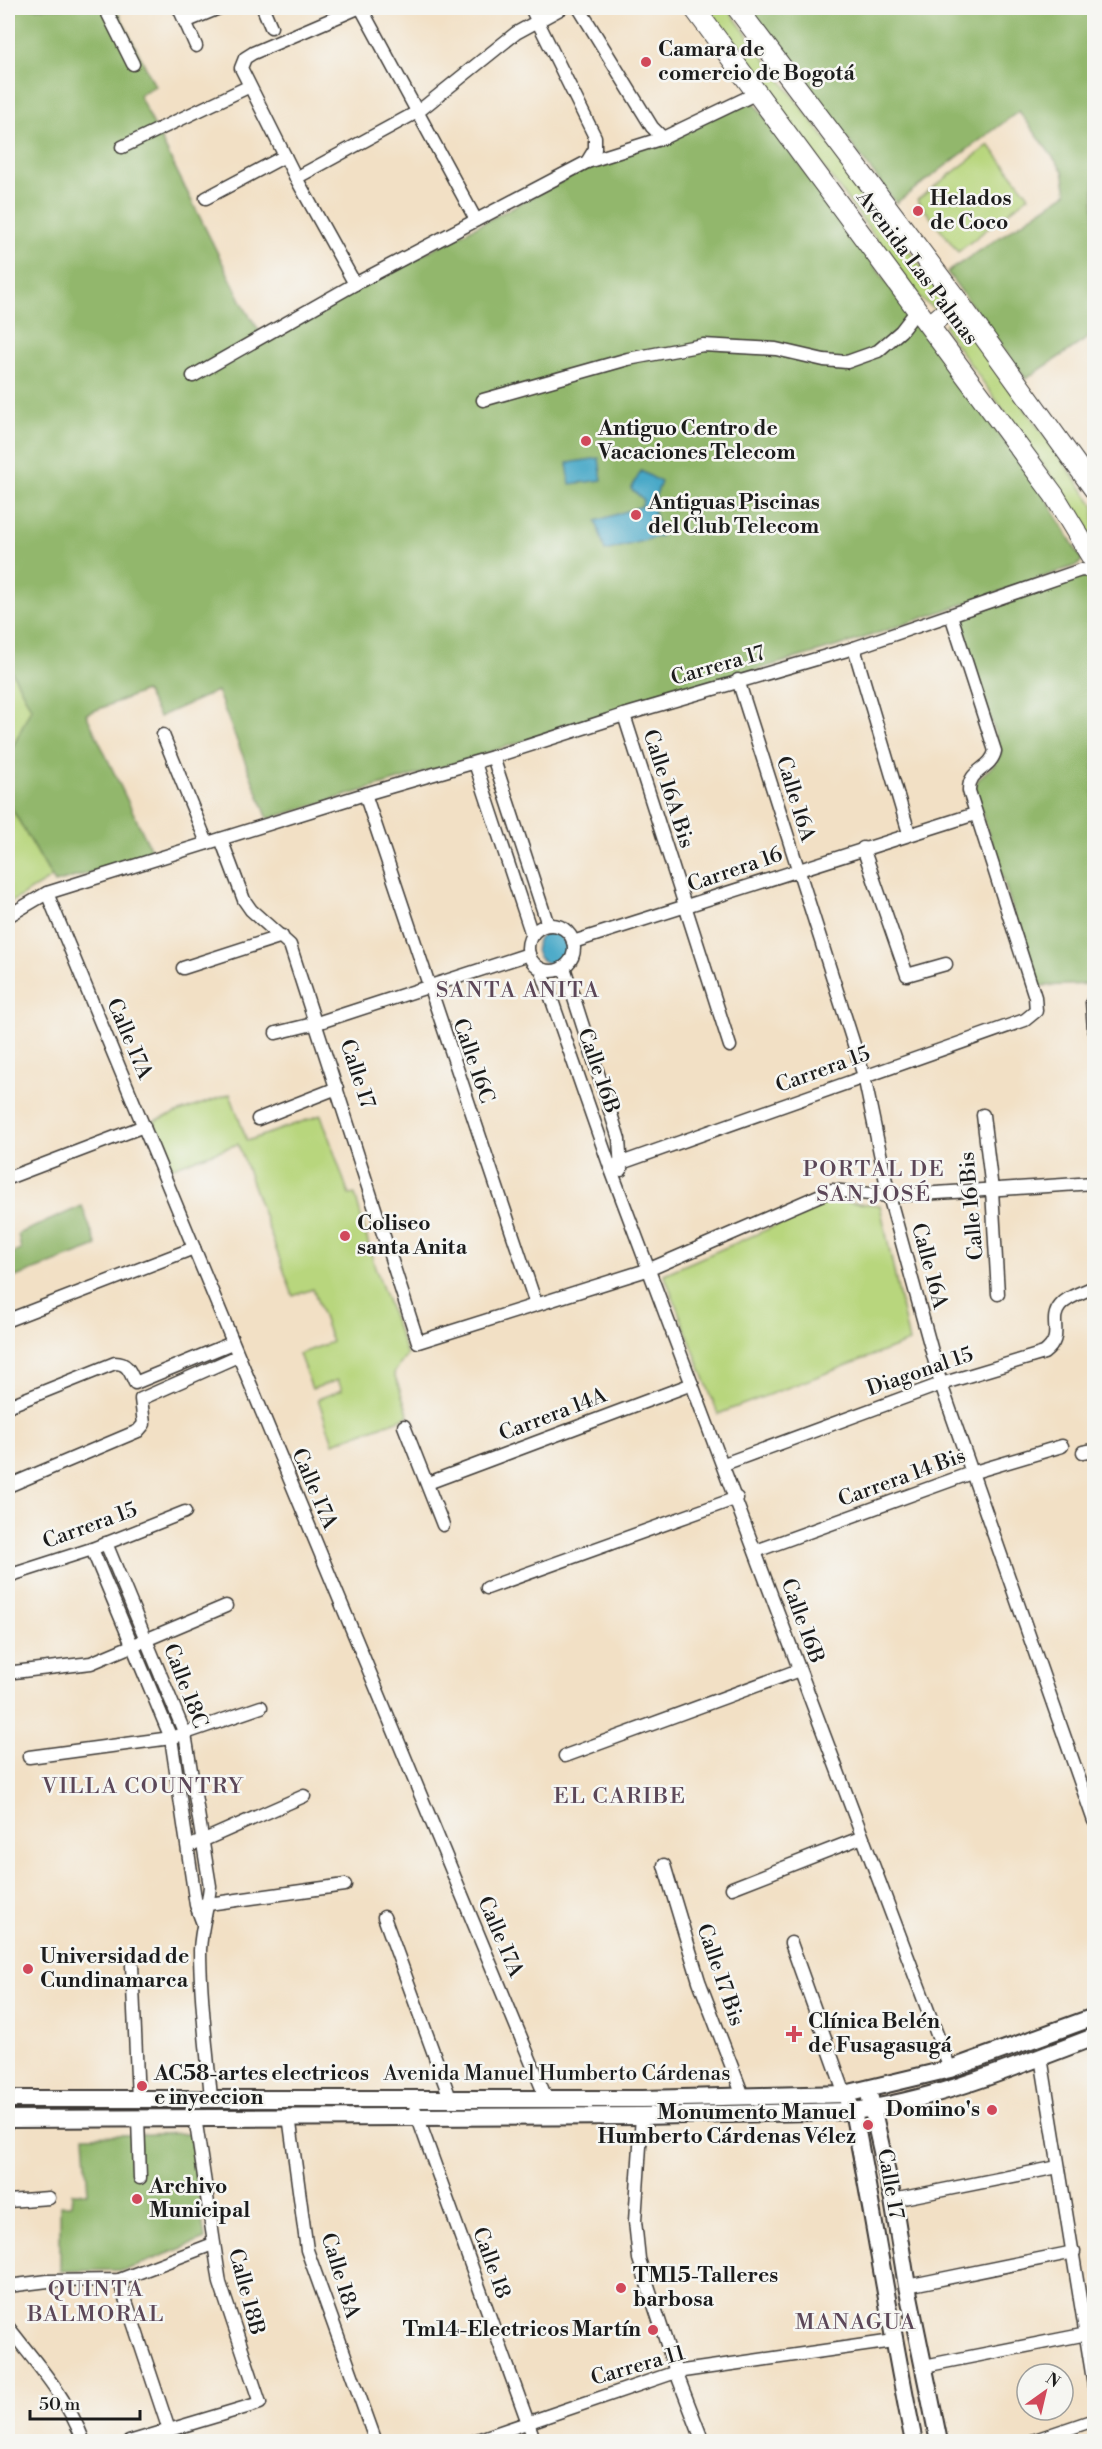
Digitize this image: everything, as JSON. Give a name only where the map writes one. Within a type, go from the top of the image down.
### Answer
[{"type":"main road","name":"Avenida Las Palmas","points":[[694,8],[1054,495],[1090,564]]},
{"type":"main road","name":"Avenida Las Palmas","points":[[737,8],[958,301],[1095,489]]},
{"type":"main road","points":[[924,317],[958,301]]},
{"type":"main road","name":"Avenida Manuel Humberto Cárdenas","points":[[8,2099],[546,2098],[845,2094],[867,2091],[950,2069],[1095,2017]]},
{"type":"main road","name":"Avenida Manuel Humberto Cárdenas","points":[[8,2119],[642,2116],[853,2111],[875,2108],[955,2087],[1095,2037]]},
{"type":"main road","name":"Calle 17","points":[[867,2091],[875,2108],[907,2286],[939,2442]]},
{"type":"main road","name":"Calle 17","points":[[845,2094],[853,2111],[871,2200],[892,2341],[914,2442]]},
{"type":"street","points":[[105,8],[134,64]]},
{"type":"street","points":[[179,8],[196,46]]},
{"type":"street","points":[[186,22],[219,8]]},
{"type":"street","points":[[262,8],[271,27]]},
{"type":"street","points":[[355,284],[248,87],[241,68],[249,55],[359,8],[419,111],[476,220]]},
{"type":"street","points":[[531,8],[595,137],[596,149],[587,162]]},
{"type":"street","points":[[296,178],[419,111],[516,33],[562,8]]},
{"type":"street","points":[[579,8],[652,127],[663,138]]},
{"type":"street","points":[[122,147],[248,87]]},
{"type":"street","points":[[193,376],[355,284],[587,162],[663,138],[757,93]]},
{"type":"street","points":[[206,198],[285,156]]},
{"type":"street","points":[[483,400],[628,359],[703,345],[776,349],[824,360],[847,362],[878,351],[901,331],[924,317]]},
{"type":"street","name":"Carrera 17","points":[[8,916],[47,893],[365,794],[493,758],[738,680],[855,648],[1090,564]]},
{"type":"street","points":[[951,615],[994,746],[992,761],[976,771],[970,781],[969,791],[975,814]]},
{"type":"street","points":[[855,648],[909,833]]},
{"type":"street","name":"Calle 16A","points":[[738,680],[796,870],[864,1076],[889,1196],[941,1384],[1095,1821]]},
{"type":"street","name":"Calle 16A Bis","points":[[624,715],[730,1046]]},
{"type":"street","points":[[163,735],[207,843]]},
{"type":"street","points":[[493,758],[548,925]]},
{"type":"street","points":[[475,763],[532,935]]},
{"type":"street","name":"Calle 16C","points":[[365,794],[427,986],[536,1304]]},
{"type":"street","name":"Carrera 16","points":[[573,942],[909,833],[975,814]]},
{"type":"street","name":"Carrera 15","points":[[616,1166],[1025,1020],[1036,1011],[1035,997],[975,814]]},
{"type":"street","name":"Calle 17","points":[[221,839],[244,900],[251,910],[290,945],[338,1088],[418,1342],[536,1304]]},
{"type":"street","points":[[863,848],[907,975],[946,964]]},
{"type":"street","name":"Calle 17A","points":[[47,893],[546,2098]]},
{"type":"street","points":[[548,925],[564,929],[573,942],[572,958],[564,967],[553,971],[535,965],[529,954],[528,943],[532,935],[548,925]]},
{"type":"street","points":[[183,968],[282,936]]},
{"type":"street","points":[[276,1033],[316,1023],[529,954]]},
{"type":"street","name":"Calle 16B","points":[[564,967],[619,1139],[616,1166]]},
{"type":"street","name":"Calle 16B","points":[[542,969],[616,1166],[619,1185],[692,1384],[737,1498],[860,1838],[950,2069]]},
{"type":"street","points":[[1092,1002],[1095,1030]]},
{"type":"street","points":[[258,1119],[338,1088]]},
{"type":"street","name":"Calle 16 Bis","points":[[983,1115],[992,1190],[998,1294]]},
{"type":"street","points":[[8,1178],[144,1126]]},
{"type":"street","points":[[536,1304],[650,1269],[832,1190],[889,1196],[1095,1183]]},
{"type":"street","points":[[8,1320],[194,1248]]},
{"type":"street","name":"Diagonal 15","points":[[724,1464],[941,1384],[1044,1353],[1053,1346],[1057,1337],[1056,1316],[1060,1306],[1095,1287]]},
{"type":"street","points":[[8,1407],[115,1363],[122,1363],[128,1368],[135,1383],[232,1343]]},
{"type":"street","points":[[8,1486],[138,1431],[144,1424],[141,1399],[238,1356]]},
{"type":"street","name":"Carrera 14A","points":[[428,1483],[692,1384]]},
{"type":"street","points":[[404,1426],[443,1525]]},
{"type":"street","name":"Carrera 14 Bis","points":[[756,1551],[971,1473],[1062,1446]]},
{"type":"street","points":[[487,1588],[737,1498]]},
{"type":"street","name":"Carrera 15","points":[[8,1576],[92,1549],[185,1512]]},
{"type":"street","name":"Calle 18C","points":[[106,1543],[185,1734],[210,1886],[202,1905]]},
{"type":"street","name":"Calle 18C","points":[[92,1549],[171,1738],[189,1847],[202,1905],[200,1951],[211,2098]]},
{"type":"street","points":[[14,1672],[90,1662],[147,1641],[226,1606]]},
{"type":"street","points":[[565,1756],[799,1670]]},
{"type":"street","points":[[29,1757],[171,1738],[261,1707]]},
{"type":"street","points":[[189,1847],[304,1796]]},
{"type":"street","points":[[732,1888],[860,1838]]},
{"type":"street","name":"Calle 17 Bis","points":[[664,1865],[699,1981],[743,2096]]},
{"type":"street","points":[[202,1905],[345,1885]]},
{"type":"street","points":[[384,1917],[450,2098]]},
{"type":"street","name":"Calle 17","points":[[791,1943],[845,2094]]},
{"type":"street","points":[[132,1965],[138,2099]]},
{"type":"street","points":[[1041,2057],[1095,2386]]},
{"type":"street","name":"Calle 18","points":[[411,2097],[535,2442]]},
{"type":"street","name":"Calle 18A","points":[[289,2116],[308,2250],[376,2442]]},
{"type":"street","points":[[642,2116],[636,2203],[639,2259],[676,2372],[703,2442]]},
{"type":"street","name":"Calle 18B","points":[[169,2430],[260,2403],[220,2283],[195,2117]]},
{"type":"street","points":[[138,2118],[140,2178]]},
{"type":"street","points":[[893,2200],[1058,2167]]},
{"type":"street","points":[[8,2201],[49,2199]]},
{"type":"street","points":[[8,2286],[48,2281],[119,2280],[213,2244]]},
{"type":"street","points":[[907,2286],[1074,2252]]},
{"type":"street","points":[[119,2280],[169,2430],[129,2442]]},
{"type":"street","points":[[8,2327],[58,2391],[73,2415],[84,2442]]},
{"type":"street","points":[[924,2366],[1087,2334]]},
{"type":"street","name":"Carrera 11","points":[[471,2442],[676,2372],[892,2341]]},
{"type":"street","points":[[1029,2442],[1095,2420]]},
{"type":"green space","points":[[8,8],[116,8],[155,86],[139,95],[247,312],[266,341],[361,287],[593,165],[752,100],[1046,498],[1082,560],[1078,565],[852,642],[623,709],[459,762],[268,819],[217,691],[159,717],[145,691],[86,714],[153,854],[55,883],[8,802],[8,758],[31,708],[8,664]]},
{"type":"green space","points":[[705,8],[727,8],[942,295],[944,300],[936,310],[922,300]]},
{"type":"green space","points":[[748,8],[1094,8],[1094,334],[1026,379],[947,272],[1067,193],[1063,171],[1019,111],[896,203]]},
{"type":"green space","points":[[989,145],[1029,196],[958,252],[917,200]]},
{"type":"green space","points":[[953,317],[962,321],[1094,505],[1094,543],[1067,498],[946,331],[945,325]]},
{"type":"green space","points":[[1081,576],[1089,576],[1094,581],[1094,984],[1037,986],[975,791],[978,780],[995,763],[1001,752],[958,618]]},
{"type":"green space","points":[[8,664],[32,708],[8,758]]},
{"type":"green space","points":[[8,802],[53,877],[8,904]]},
{"type":"green space","points":[[230,1094],[247,1141],[321,1115],[349,1195],[355,1194],[374,1264],[407,1355],[394,1373],[409,1416],[333,1443],[318,1399],[342,1390],[338,1380],[312,1389],[299,1354],[332,1342],[313,1289],[293,1296],[238,1144],[170,1168],[154,1121]]},
{"type":"green space","points":[[833,1201],[880,1205],[909,1342],[718,1414],[664,1274]]},
{"type":"green space","points":[[82,1206],[97,1246],[8,1280],[8,1255],[21,1250],[18,1234]]},
{"type":"green space","points":[[190,2133],[205,2239],[126,2270],[60,2271],[60,2205],[71,2205],[72,2193],[88,2193],[84,2136]]},
{"type":"water","name":"Antiguas Piscinas del Club Telecom","points":[[599,458],[602,480],[570,484],[567,463]]},
{"type":"water","name":"Antiguas Piscinas del Club Telecom","points":[[641,471],[661,482],[652,505],[661,536],[605,551],[596,521],[642,506],[643,499],[631,489]]},
{"type":"water","points":[[551,933],[562,937],[566,948],[562,959],[551,963],[540,959],[536,948],[540,937]]},
{"type":"place","name":"Camara de comercio de Bogotá","points":[[646,62]]},
{"type":"place","name":"Helados de Coco","points":[[918,211]]},
{"type":"place","name":"Antiguo Centro de Vacaciones Telecom","points":[[586,441]]},
{"type":"place","name":"Antiguas Piscinas del Club Telecom","points":[[636,515]]},
{"type":"place","name":"Coliseo santa Anita","points":[[345,1236]]},
{"type":"place","name":"Universidad de Cundinamarca","points":[[28,1969]]},
{"type":"place","name":"Clínica Belén de Fusagasugá","points":[[794,2034]]},
{"type":"place","name":"AC58-artes electricos e inyeccion","points":[[142,2086]]},
{"type":"place","name":"Domino's","points":[[992,2110]]},
{"type":"place","name":"Monumento Manuel Humberto Cárdenas Vélez","points":[[868,2125]]},
{"type":"place","name":"Archivo Municipal","points":[[137,2199]]},
{"type":"place","name":"TM15-Talleres barbosa","points":[[621,2288]]},
{"type":"place","name":"Tm14-Electricos Martín","points":[[653,2330]]},
{"type":"district","name":"SANTA ANITA","points":[[518,990]]},
{"type":"district","name":"PORTAL DE SAN JOSÉ","points":[[874,1182]]},
{"type":"district","name":"VILLA COUNTRY","points":[[143,1786]]},
{"type":"district","name":"EL CARIBE","points":[[620,1796]]},
{"type":"district","name":"QUINTA BALMORAL","points":[[96,2302]]},
{"type":"district","name":"MANAGUA","points":[[856,2322]]}]
